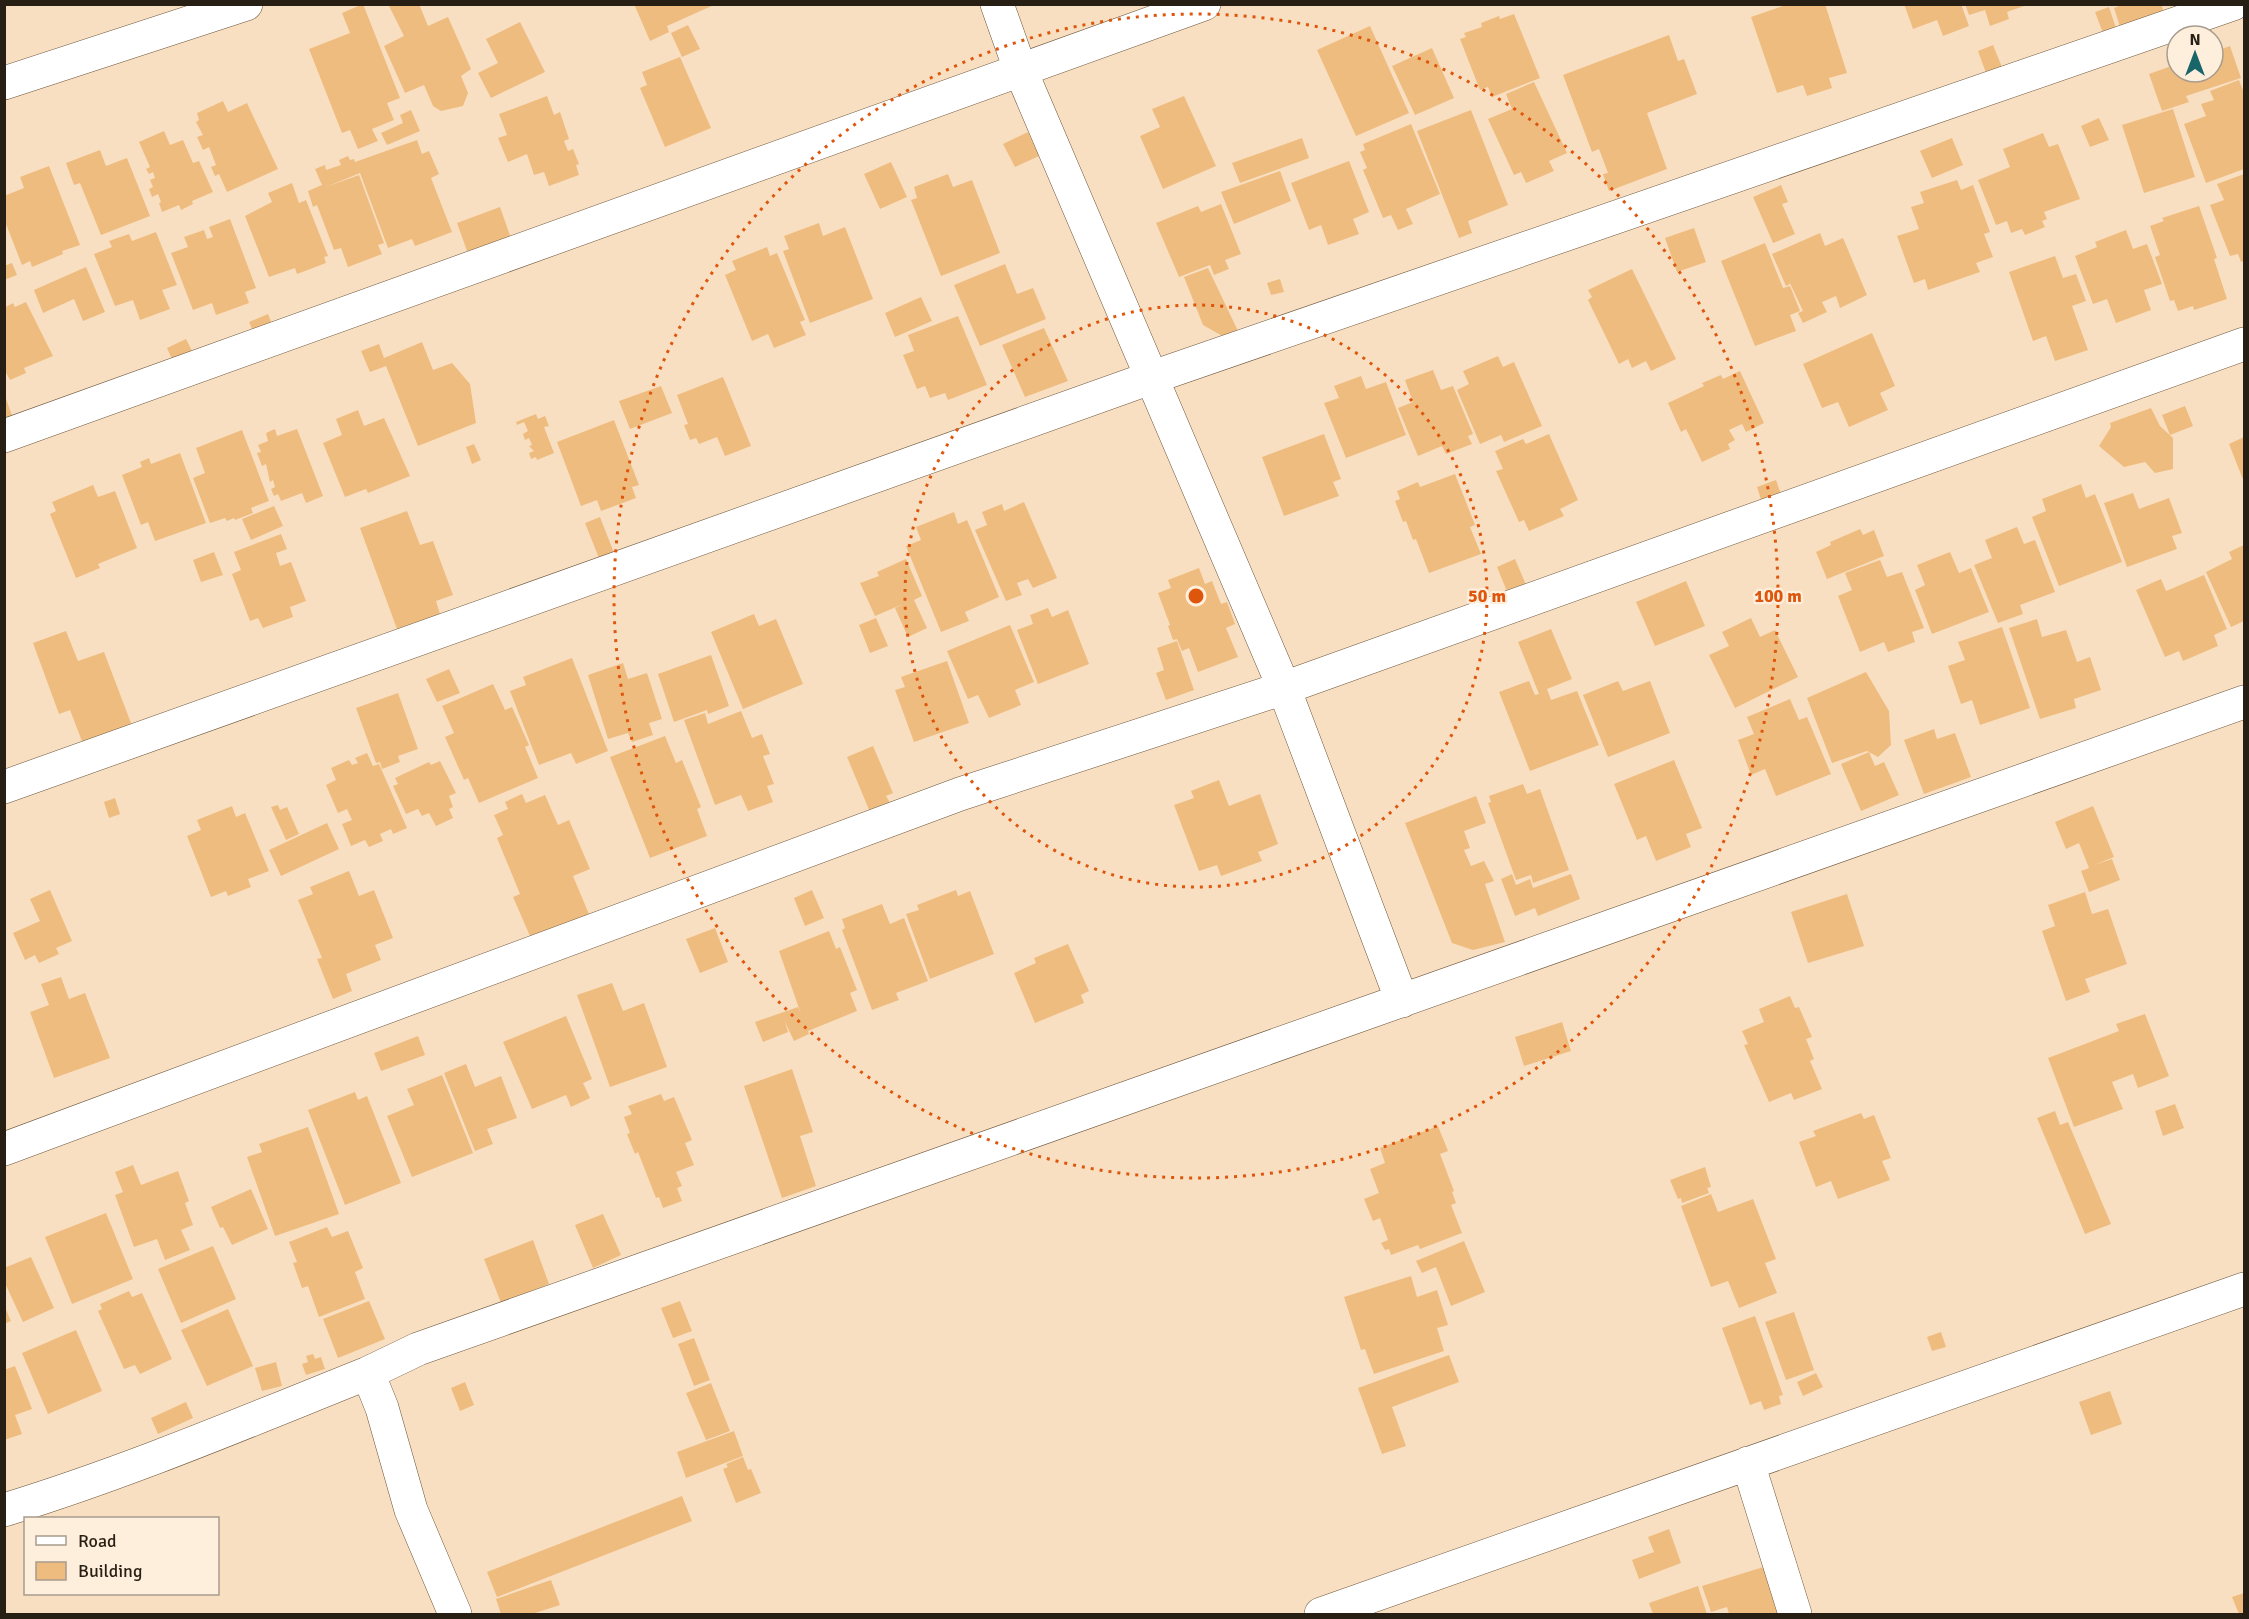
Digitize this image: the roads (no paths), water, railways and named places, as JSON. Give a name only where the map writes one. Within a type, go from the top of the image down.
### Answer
[{"type":"street","points":[[4,83],[246,4]]},
{"type":"street","points":[[998,4],[1020,69],[1284,688],[1402,1000]]},
{"type":"street","points":[[4,436],[1204,4]]},
{"type":"street","points":[[4,787],[1153,377],[2233,4]]},
{"type":"street","points":[[4,1149],[960,794],[1284,688],[2244,344]]},
{"type":"street","points":[[4,1510],[51,1496],[135,1465],[368,1373],[418,1350],[2244,702]]},
{"type":"street","points":[[1321,1614],[2244,1288]]},
{"type":"street","points":[[368,1373],[382,1408],[411,1510],[454,1614]]},
{"type":"street","points":[[1748,1463],[1795,1614]]}]
